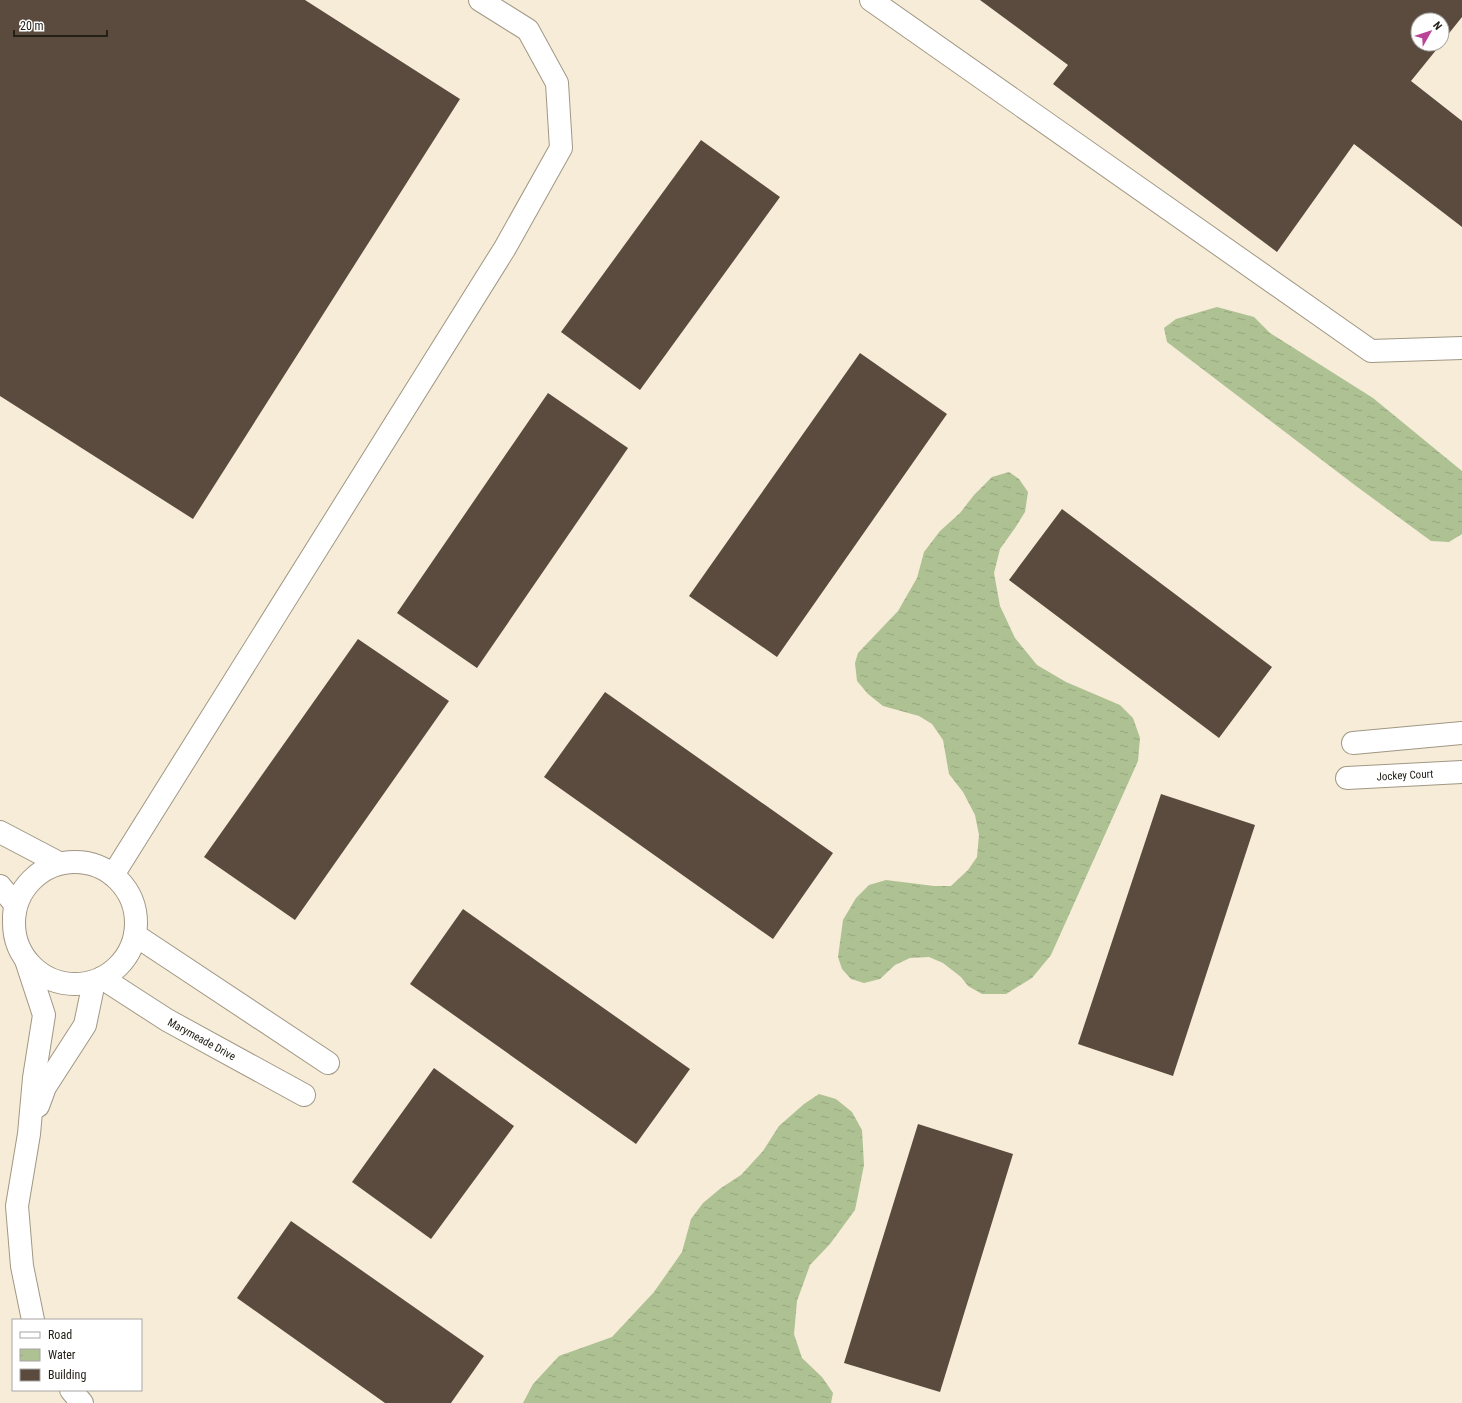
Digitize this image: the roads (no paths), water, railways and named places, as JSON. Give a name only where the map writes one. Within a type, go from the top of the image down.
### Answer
[{"type":"street","points":[[113,875],[505,248],[561,148],[557,83],[528,30],[480,0]]},
{"type":"street","points":[[871,0],[1371,351],[1462,348]]},
{"type":"street","points":[[1353,743],[1462,733]]},
{"type":"street","name":"Jockey Court","points":[[1347,778],[1462,772]]},
{"type":"street","points":[[0,832],[59,863]]},
{"type":"street","points":[[13,928],[15,906],[24,887],[40,872],[59,863],[87,863],[113,875],[128,892],[135,913],[135,935],[130,949],[113,971],[98,980],[69,984],[45,977],[26,960]]},
{"type":"street","points":[[0,886],[15,904],[13,928],[17,945],[26,960],[44,1015],[34,1078],[29,1134],[17,1206],[22,1266],[33,1319]]},
{"type":"street","points":[[135,935],[328,1063]]},
{"type":"street","points":[[29,1134],[45,1087],[85,1025],[98,980]]},
{"type":"street","name":"Marymeade Drive","points":[[98,980],[167,1020],[304,1095]]},
{"type":"street","points":[[72,1391],[82,1403]]},
{"type":"water","points":[[1217,307],[1254,317],[1270,333],[1373,398],[1462,471],[1462,534],[1449,542],[1431,541],[1356,486],[1167,342],[1164,328],[1176,319]]},
{"type":"water","points":[[1009,472],[1019,479],[1028,492],[1025,512],[1000,549],[994,573],[1000,606],[1015,638],[1037,665],[1066,682],[1120,705],[1133,718],[1140,738],[1138,761],[1051,955],[1032,978],[1006,994],[982,994],[968,986],[961,977],[943,963],[929,957],[910,958],[895,965],[880,979],[864,983],[851,979],[842,969],[838,957],[843,920],[856,898],[869,885],[886,880],[934,886],[951,886],[968,870],[977,857],[979,835],[975,815],[963,792],[949,774],[943,740],[932,724],[919,716],[883,706],[868,694],[857,681],[855,663],[858,653],[898,611],[917,578],[924,552],[940,531],[960,513],[974,495],[992,477]]},
{"type":"water","points":[[819,1094],[836,1099],[852,1112],[862,1130],[864,1165],[855,1210],[830,1244],[810,1265],[797,1301],[794,1334],[802,1358],[822,1377],[833,1393],[831,1403],[523,1403],[533,1384],[559,1356],[612,1337],[654,1292],[682,1252],[691,1219],[703,1203],[721,1188],[741,1175],[763,1151],[779,1126],[804,1104]]}]
